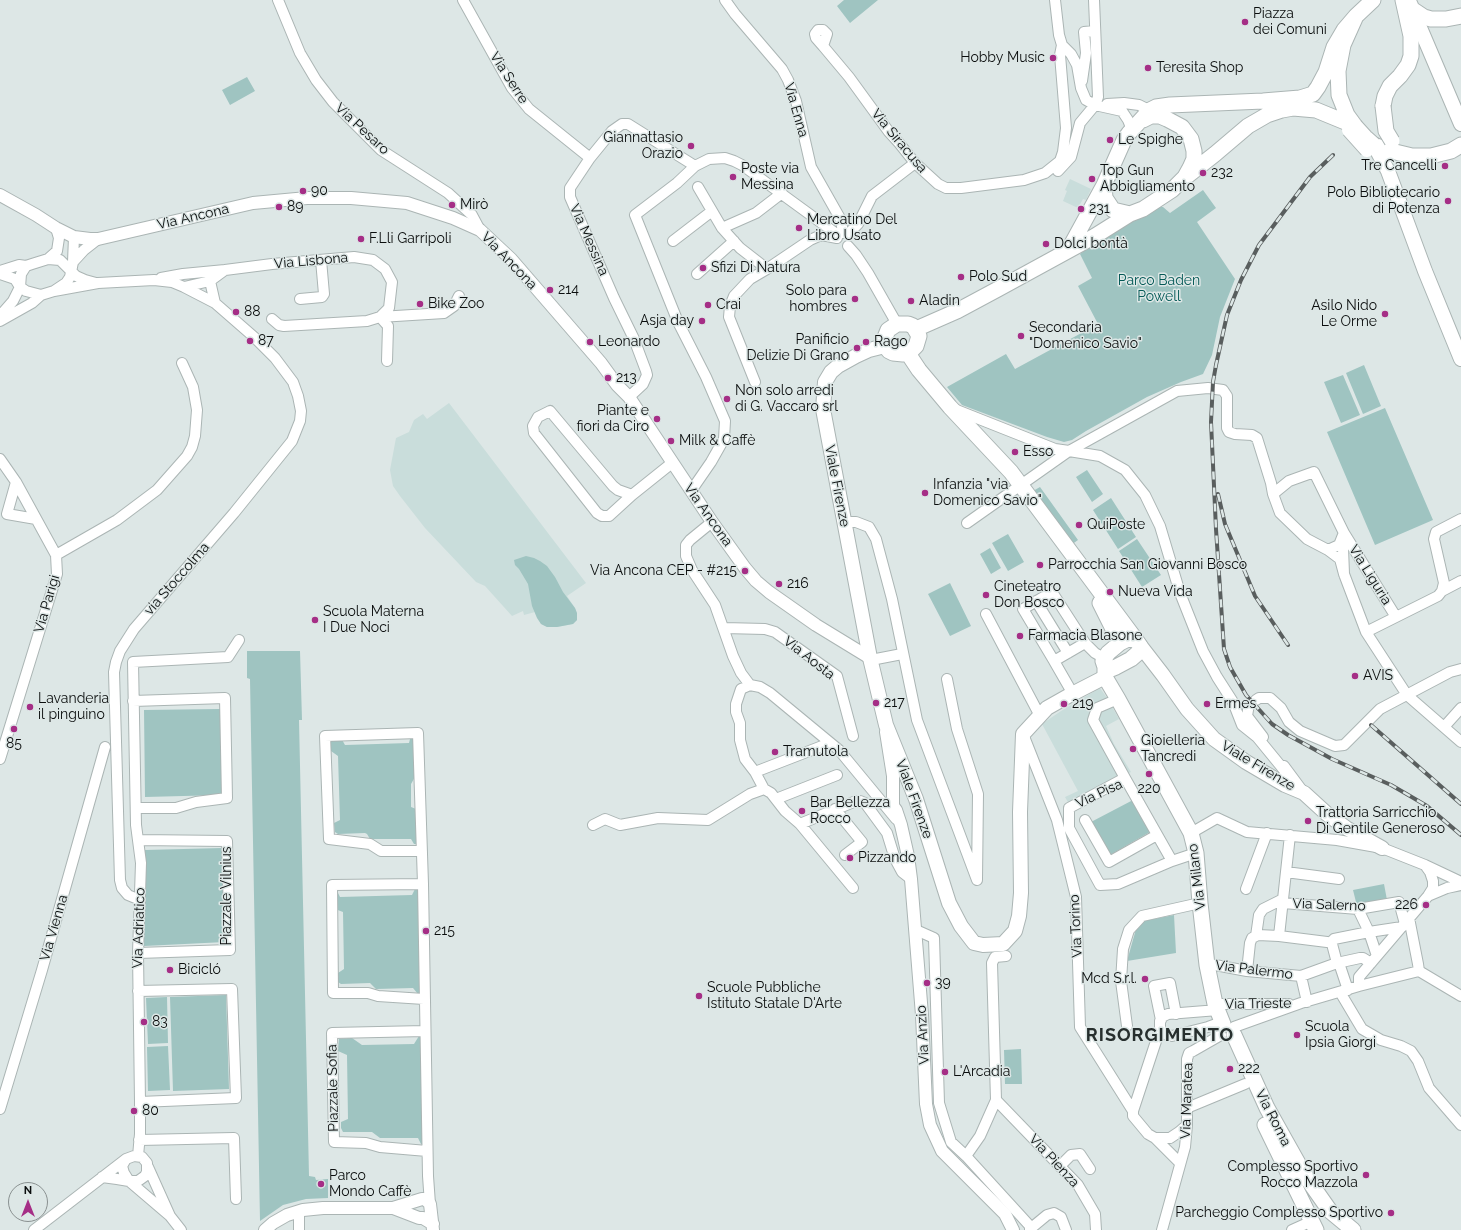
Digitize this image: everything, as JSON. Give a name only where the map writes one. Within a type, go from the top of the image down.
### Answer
[{"type":"main road","points":[[1069,249],[1104,185],[1124,140],[1135,126],[1155,113],[1156,107],[1170,105],[1263,102],[1300,98],[1313,94],[1326,72],[1334,47],[1344,30],[1373,0]]},
{"type":"main road","points":[[1408,3],[1424,18],[1446,19],[1461,16]]},
{"type":"main road","points":[[1403,154],[1386,131],[1383,106],[1385,96],[1390,86],[1408,66],[1411,56],[1408,3]]},
{"type":"main road","points":[[1408,3],[1461,124]]},
{"type":"main road","points":[[1352,128],[1339,95],[1338,71],[1343,45],[1356,16]]},
{"type":"main road","points":[[916,329],[957,311],[1095,236],[1130,214],[1143,209],[1172,190],[1248,126],[1267,115],[1282,110],[1304,108],[1322,112],[1336,118],[1365,137],[1388,171],[1425,271],[1461,359]]},
{"type":"main road","points":[[1155,113],[1182,127],[1191,139],[1194,150],[1194,159],[1185,178]]},
{"type":"main road","points":[[1371,148],[1412,156],[1431,156],[1451,151],[1461,145]]},
{"type":"main road","points":[[1104,185],[1105,198],[1114,210],[1130,214]]},
{"type":"main road","points":[[897,324],[908,324],[916,329],[919,336],[918,341],[916,346],[907,352],[893,353],[885,346],[884,340],[888,330],[897,324]]},
{"type":"main road","name":"Viale Firenze","points":[[885,346],[869,350],[838,366],[831,372],[825,382],[823,409],[870,659],[886,725],[916,799],[949,903],[961,926],[974,943],[983,945],[1002,944],[1015,931],[1019,916],[1021,893],[1020,812],[1023,734]]},
{"type":"main road","name":"Viale Firenze","points":[[907,352],[919,370],[950,407],[1022,485],[1187,709],[1214,739],[1246,762],[1276,780],[1304,793],[1327,814],[1346,828],[1382,848]]},
{"type":"main road","name":"Viale Firenze","points":[[1076,558],[1120,643]]},
{"type":"main road","points":[[1023,734],[1047,708],[1073,694],[1106,668],[1135,656],[1140,649],[1138,642],[1128,639],[1120,643],[1106,668]]},
{"type":"main road","name":"Via Milano","points":[[1106,668],[1118,699],[1191,833],[1196,853],[1207,965],[1224,1024]]},
{"type":"main road","name":"Via Roma","points":[[1224,1024],[1245,1084],[1313,1223]]},
{"type":"main road","name":"Via Roma","points":[[1224,1024],[1270,1115],[1304,1174],[1330,1211],[1353,1230]]},
{"type":"main road","points":[[1313,1223],[1314,1213],[1318,1210],[1324,1209],[1330,1211]]},
{"type":"street","name":"Via Pesaro","points":[[278,0],[300,53],[316,80],[333,102],[381,150],[448,193],[472,215],[480,230]]},
{"type":"street","name":"Via Serre","points":[[463,0],[512,88],[530,109],[590,158]]},
{"type":"street","name":"Via Enna","points":[[725,0],[735,14],[782,69],[788,80],[796,102],[811,166],[841,220],[841,235]]},
{"type":"street","points":[[1054,0],[1059,35],[1062,45],[1071,54],[1077,65],[1086,100],[1095,105],[1122,111],[1128,120],[1135,126]]},
{"type":"street","points":[[1094,0],[1098,96],[1095,105]]},
{"type":"street","points":[[1082,88],[1086,54],[1084,32],[1095,31]]},
{"type":"street","name":"Via Siracusa","points":[[1024,180],[1045,173],[1060,161],[1064,152],[1066,128],[1060,55],[1062,45]]},
{"type":"street","name":"Via Siracusa","points":[[823,46],[849,77],[889,132],[915,163],[931,179],[946,188],[961,188],[1024,180],[1042,180],[1049,177],[1064,166],[1071,157],[1080,122],[1095,105]]},
{"type":"street","points":[[1095,105],[1124,103],[1139,105],[1155,113]]},
{"type":"street","name":"Via Messina","points":[[629,397],[643,384],[647,375],[646,371],[634,339],[570,197],[570,188],[590,158],[618,126],[622,124],[628,124],[695,166]]},
{"type":"street","points":[[691,491],[711,462],[724,439],[725,421],[706,377],[678,322],[635,215],[677,183],[695,166],[709,159],[725,158],[734,160],[841,235]]},
{"type":"street","points":[[897,324],[868,273],[848,246],[844,247],[839,245],[836,241],[841,235],[858,224],[872,196],[915,163]]},
{"type":"street","points":[[698,187],[722,228],[734,241],[767,269]]},
{"type":"street","points":[[722,228],[756,213],[782,194]]},
{"type":"street","name":"Via Ancona","points":[[0,195],[74,237],[98,239],[254,203],[307,198],[351,198],[407,204],[453,218],[480,230],[511,259],[601,363],[617,385],[629,397],[712,522],[756,581],[816,625],[870,659]]},
{"type":"street","points":[[673,242],[712,211]]},
{"type":"street","points":[[56,228],[59,238],[58,251]]},
{"type":"street","points":[[755,382],[730,316],[730,306],[734,296],[750,279],[810,240],[819,236],[841,235]]},
{"type":"street","points":[[0,271],[19,265],[26,266],[48,259],[74,237]]},
{"type":"street","points":[[0,321],[32,303],[40,295],[54,291],[66,283],[70,277],[72,266],[74,237]]},
{"type":"street","points":[[72,266],[84,250],[98,239]]},
{"type":"street","points":[[698,274],[734,241]]},
{"type":"street","name":"Via Lisbona","points":[[184,287],[210,281],[225,270],[272,264],[354,257],[373,260],[385,269],[392,282],[389,308],[380,317]]},
{"type":"street","points":[[48,259],[60,260],[72,266],[76,276],[98,283]]},
{"type":"street","points":[[300,299],[322,297],[324,294],[321,260]]},
{"type":"street","points":[[0,316],[13,301],[20,287],[21,274],[26,266]]},
{"type":"street","points":[[154,280],[183,274],[225,270]]},
{"type":"street","points":[[0,274],[15,279],[20,287],[26,291],[40,295]]},
{"type":"street","name":"Via Lisbona","points":[[54,291],[98,283],[154,280],[172,282],[215,303]]},
{"type":"street","points":[[210,281],[215,303]]},
{"type":"street","points":[[272,319],[279,325],[284,326],[367,321],[380,317],[444,313],[454,306],[459,296]]},
{"type":"street","name":"via Stoccolma","points":[[140,900],[128,895],[122,888],[120,880],[114,672],[116,662],[120,651],[134,629],[234,513],[292,441],[300,421],[301,411],[298,396],[292,382],[284,370],[275,358],[254,337],[215,303]]},
{"type":"street","points":[[380,317],[388,326],[387,361]]},
{"type":"street","points":[[56,555],[117,520],[152,495],[187,456],[192,447],[195,436],[197,410],[193,387],[182,363]]},
{"type":"street","points":[[967,523],[1069,450],[1177,391],[1208,388],[1223,390],[1227,396],[1227,428],[1229,432],[1235,434],[1252,435],[1257,438],[1280,513],[1307,539],[1328,550],[1340,559],[1344,574],[1366,632],[1407,695],[1461,742]]},
{"type":"street","points":[[950,407],[1054,449],[1069,450],[1100,456],[1125,470],[1145,495],[1160,526],[1180,593],[1203,651],[1233,702],[1242,725],[1257,737],[1284,770],[1285,775],[1281,779],[1276,780]]},
{"type":"street","points":[[632,495],[618,490],[613,486],[550,411],[538,417],[533,426],[534,433],[599,515],[605,516],[612,514],[632,495],[672,463]]},
{"type":"street","name":"Via Parigi","points":[[0,759],[57,574],[56,555],[16,482],[1,461]]},
{"type":"street","name":"Via Liguria","points":[[1273,494],[1289,481],[1314,472],[1344,533],[1396,617]]},
{"type":"street","points":[[16,482],[3,516],[36,520]]},
{"type":"street","points":[[1440,594],[1444,584],[1434,539],[1436,532],[1461,518]]},
{"type":"street","points":[[712,522],[686,545],[686,556],[692,570],[715,605],[733,656],[741,673],[750,684],[760,687],[770,693],[839,750],[901,825]]},
{"type":"street","points":[[844,522],[856,522],[869,527],[876,539],[892,598],[902,654],[917,720],[977,880],[978,794],[957,729],[947,679]]},
{"type":"street","points":[[1328,550],[1339,545],[1344,533]]},
{"type":"street","points":[[1344,533],[1344,574]]},
{"type":"street","points":[[1366,632],[1440,594],[1461,581]]},
{"type":"street","points":[[1073,694],[1023,609],[1052,592],[1085,643],[1095,653],[1106,668]]},
{"type":"street","points":[[1036,601],[1068,653]]},
{"type":"street","points":[[986,614],[1040,716]]},
{"type":"street","name":"Via Aosta","points":[[724,628],[765,629],[775,632],[837,676],[853,736]]},
{"type":"street","name":"Via Adriatico","points":[[138,1156],[140,1102],[138,954],[141,863],[136,808],[133,662],[228,657],[239,640]]},
{"type":"street","points":[[1054,661],[1085,643]]},
{"type":"street","points":[[870,659],[902,654]]},
{"type":"street","points":[[1217,677],[1231,687],[1244,704],[1251,703],[1259,698],[1270,698],[1280,708],[1290,722],[1300,731],[1335,746],[1344,745],[1380,709],[1450,672],[1461,669]]},
{"type":"street","points":[[750,684],[741,689],[736,704],[736,712],[740,723],[740,740],[745,759],[755,772],[764,789],[771,793],[786,811],[800,824],[853,888]]},
{"type":"street","points":[[133,701],[225,698],[227,798],[196,802],[176,808],[136,808]]},
{"type":"street","points":[[1118,699],[1097,708],[1093,720],[1125,778]]},
{"type":"street","points":[[1251,703],[1247,716],[1304,793]]},
{"type":"street","points":[[1444,727],[1461,708]]},
{"type":"street","points":[[886,725],[893,776],[893,806],[896,810]]},
{"type":"street","points":[[422,851],[381,850],[370,844],[329,839],[325,736],[418,733],[422,851],[423,884],[429,1219]]},
{"type":"street","name":"Via Torino","points":[[1023,734],[1057,820],[1076,897],[1080,1027],[1133,1111],[1134,1116],[1148,1134],[1155,1138],[1180,1163]]},
{"type":"street","points":[[755,772],[830,743]]},
{"type":"street","name":"Via Vienna","points":[[0,1108],[105,747]]},
{"type":"street","points":[[896,810],[900,758]]},
{"type":"street","points":[[776,799],[837,775]]},
{"type":"street","name":"Via Pisa","points":[[1172,861],[1125,778],[1069,808],[1069,828],[1100,885],[1118,884],[1172,861],[1196,853]]},
{"type":"street","points":[[593,825],[605,819],[620,825],[658,818],[708,820],[750,794],[764,789]]},
{"type":"street","points":[[896,796],[902,790],[906,789],[916,799]]},
{"type":"street","points":[[800,824],[856,801],[865,803],[887,833],[895,859],[902,872],[911,878]]},
{"type":"street","points":[[835,809],[862,842],[845,855]]},
{"type":"street","name":"Via Anzio","points":[[896,810],[908,856],[911,878],[922,1015],[926,1104],[930,1125],[942,1151],[1005,1214],[1013,1230]]},
{"type":"street","points":[[1191,833],[1217,818],[1247,832],[1337,840],[1382,848],[1425,865],[1461,884]]},
{"type":"street","points":[[1085,820],[1109,862],[1157,835]]},
{"type":"street","points":[[1246,889],[1267,833]]},
{"type":"street","points":[[1279,936],[1290,835]]},
{"type":"street","name":"Piazzale Vilnius","points":[[138,840],[228,841],[230,950],[138,954]]},
{"type":"street","points":[[1359,986],[1359,977],[1428,896],[1433,888],[1433,881],[1430,872],[1425,865]]},
{"type":"street","points":[[1286,872],[1339,879]]},
{"type":"street","points":[[423,884],[332,885],[333,993],[368,993],[378,996],[424,999]]},
{"type":"street","points":[[1428,896],[1461,884]]},
{"type":"street","name":"Via Salerno","points":[[1247,971],[1250,943],[1252,938],[1256,936],[1259,915],[1263,909],[1283,901],[1358,909],[1399,902],[1405,923]]},
{"type":"street","points":[[1127,1026],[1121,981],[1123,949],[1129,930],[1142,916],[1200,903]]},
{"type":"street","points":[[1358,909],[1369,932],[1374,960]]},
{"type":"street","points":[[1405,923],[1334,939],[1332,941],[1344,991],[1351,1011],[1362,1029],[1381,1040],[1401,1046],[1411,1051],[1418,1061],[1428,1088],[1461,1125]]},
{"type":"street","points":[[1405,923],[1419,971],[1461,996]]},
{"type":"street","points":[[916,930],[934,938],[939,1103],[951,1142],[966,1156],[1029,1225],[1030,1230],[1047,1215],[1054,1213],[1061,1217],[1066,1230]]},
{"type":"street","points":[[1256,936],[1279,936],[1328,942]]},
{"type":"street","points":[[966,1156],[980,1136],[996,1100],[992,963],[995,957],[1006,956]]},
{"type":"street","name":"Via Palermo","points":[[1207,965],[1247,971],[1300,976],[1338,963],[1363,958],[1374,960]]},
{"type":"street","name":"Via Trieste","points":[[1224,1024],[1329,996],[1359,986],[1419,971]]},
{"type":"street","name":"Via Palermo","points":[[1300,976],[1304,1002]]},
{"type":"street","points":[[1176,1014],[1170,983],[1154,986],[1160,1024],[1164,1034],[1172,1036],[1224,1024]]},
{"type":"street","points":[[138,991],[232,989],[236,1098],[140,1102]]},
{"type":"street","points":[[1329,996],[1351,1011]]},
{"type":"street","name":"Via Trieste","points":[[1224,1024],[1304,1002]]},
{"type":"street","points":[[1133,1111],[1160,1024],[1164,1016],[1176,1014],[1224,1024]]},
{"type":"street","name":"Via Maratea","points":[[1162,1230],[1185,1147],[1187,1125],[1187,1059],[1189,1053],[1224,1024]]},
{"type":"street","name":"Piazzale Sofia","points":[[425,1031],[332,1033],[334,1142],[366,1143],[380,1147],[427,1151]]},
{"type":"street","points":[[1187,1108],[1245,1084]]},
{"type":"street","name":"Via Pienza","points":[[996,1100],[1082,1190],[1095,1214],[1096,1230]]},
{"type":"street","points":[[1155,1138],[1170,1138],[1187,1125]]},
{"type":"street","points":[[139,1140],[234,1138],[236,1199]]},
{"type":"street","points":[[1060,1166],[1071,1155],[1080,1154],[1090,1169]]},
{"type":"street","points":[[34,1230],[102,1177],[132,1156],[138,1156],[145,1160],[170,1216],[180,1230]]},
{"type":"street","points":[[126,1159],[122,1169],[129,1181],[170,1216]]},
{"type":"street","points":[[102,1177],[138,1181],[145,1176],[148,1167]]},
{"type":"street","points":[[428,1176],[412,1209],[429,1219]]},
{"type":"street","points":[[394,1208],[416,1200],[425,1199],[429,1219]]},
{"type":"street","points":[[265,1230],[273,1223],[287,1215],[323,1208],[394,1208],[429,1219]]},
{"type":"street","points":[[299,1212],[299,1230]]},
{"type":"street","points":[[1292,1230],[1313,1223]]},
{"type":"shaded area","points":[[1070,179],[1091,189],[1086,200],[1083,199],[1078,208],[1063,201],[1067,191],[1065,190]]},
{"type":"shaded area","points":[[449,403],[586,583],[567,596],[577,614],[577,620],[573,624],[547,627],[541,624],[535,612],[524,615],[523,611],[512,616],[485,586],[476,582],[425,528],[393,486],[390,470],[396,438],[409,432],[414,420],[423,414],[427,419]]},
{"type":"shaded area","points":[[1100,688],[1119,719],[1106,726],[1114,744],[1131,772],[1069,804],[1065,797],[1078,791],[1042,724]]},
{"type":"green space","points":[[844,0],[878,0],[850,23],[837,6]]},
{"type":"green space","points":[[247,77],[255,91],[230,105],[222,90]]},
{"type":"green space","name":"Parco Baden Powell","points":[[1203,190],[1216,208],[1197,222],[1235,279],[1220,317],[1212,355],[1203,374],[1147,397],[1072,440],[1064,442],[962,405],[947,387],[1006,354],[1015,369],[1098,324],[1078,286],[1092,278],[1080,254],[1103,237],[1156,207],[1163,207],[1170,213]]},
{"type":"green space","points":[[1364,365],[1381,406],[1363,414],[1346,373]]},
{"type":"green space","points":[[1343,375],[1360,415],[1341,423],[1324,382]]},
{"type":"green space","points":[[1385,408],[1433,520],[1375,545],[1327,432]]},
{"type":"green space","points":[[1087,470],[1103,494],[1092,502],[1076,477]]},
{"type":"green space","points":[[1040,487],[1078,540],[1071,545],[1033,491]]},
{"type":"green space","points":[[1111,498],[1136,537],[1118,549],[1093,510]]},
{"type":"green space","points":[[1008,534],[1024,562],[1008,571],[992,543]]},
{"type":"green space","points":[[1137,539],[1161,575],[1142,587],[1119,551]]},
{"type":"green space","points":[[990,548],[1001,568],[991,574],[980,554]]},
{"type":"green space","points":[[526,556],[534,558],[547,566],[555,577],[577,613],[577,620],[573,624],[547,627],[541,624],[532,606],[528,584],[515,565],[514,560]]},
{"type":"green space","points":[[950,583],[971,626],[950,636],[928,594]]},
{"type":"green space","points":[[247,651],[300,651],[302,720],[299,720],[309,1176],[315,1177],[316,1180],[328,1179],[328,1198],[306,1199],[283,1205],[260,1221],[250,679],[247,678]]},
{"type":"green space","points":[[220,709],[222,795],[145,797],[144,710]]},
{"type":"green space","points":[[341,738],[345,745],[409,743],[410,739],[415,739],[415,777],[411,784],[411,807],[416,809],[417,844],[414,844],[411,839],[370,839],[365,833],[338,834],[335,832],[334,823],[340,820],[338,756],[331,751],[331,740]]},
{"type":"green space","points":[[1133,800],[1150,832],[1110,855],[1091,822]]},
{"type":"green space","points":[[222,848],[225,942],[144,946],[145,850]]},
{"type":"green space","points":[[1384,884],[1387,900],[1357,906],[1353,890]]},
{"type":"green space","points":[[416,887],[418,887],[420,994],[418,994],[413,988],[376,989],[370,983],[341,984],[338,982],[338,973],[344,969],[343,912],[335,909],[336,889],[340,897],[412,895]]},
{"type":"green space","points":[[1174,915],[1176,953],[1127,961],[1138,922]]},
{"type":"green space","points":[[226,995],[229,1089],[173,1091],[170,997]]},
{"type":"green space","points":[[167,997],[168,1043],[148,1044],[146,998]]},
{"type":"green space","points":[[419,1036],[421,1036],[424,1144],[421,1144],[418,1138],[380,1138],[372,1132],[343,1132],[341,1122],[348,1119],[347,1055],[338,1051],[339,1039],[352,1038],[362,1045],[414,1044]]},
{"type":"green space","points":[[168,1046],[170,1090],[148,1091],[147,1047]]},
{"type":"green space","points":[[1021,1049],[1022,1084],[1005,1084],[1004,1050]]},
{"type":"railway","points":[[1333,155],[1310,177],[1259,245],[1241,280],[1227,315],[1213,382],[1211,422],[1224,649],[1230,667],[1246,695],[1272,724],[1288,735],[1332,759],[1391,785],[1410,796],[1427,806],[1461,835]]},
{"type":"railway","points":[[1218,494],[1225,524],[1255,596],[1288,645]]},
{"type":"railway","points":[[1371,725],[1461,804]]},
{"type":"place","name":"Piazza dei Comuni","points":[[1245,22]]},
{"type":"place","name":"Hobby Music","points":[[1053,58]]},
{"type":"place","name":"Teresita Shop","points":[[1148,68]]},
{"type":"place","name":"Le Spighe","points":[[1110,140]]},
{"type":"place","name":"Giannattasio Orazio","points":[[691,146]]},
{"type":"place","name":"Tre Cancelli","points":[[1445,166]]},
{"type":"place","name":"232","points":[[1203,173]]},
{"type":"place","name":"Poste via Messina","points":[[733,177]]},
{"type":"place","name":"Top Gun Abbigliamento","points":[[1092,179]]},
{"type":"place","name":"90","points":[[303,191]]},
{"type":"place","name":"Polo Bibliotecario di Potenza","points":[[1448,201]]},
{"type":"place","name":"Mirò","points":[[452,205]]},
{"type":"place","name":"89","points":[[279,207]]},
{"type":"place","name":"231","points":[[1081,209]]},
{"type":"place","name":"Mercatino Del Libro Usato","points":[[799,228]]},
{"type":"place","name":"F.Lli Garripoli","points":[[361,239]]},
{"type":"place","name":"Dolci bontà","points":[[1046,244]]},
{"type":"place","name":"Sfizi Di Natura","points":[[703,268]]},
{"type":"place","name":"Polo Sud","points":[[961,277]]},
{"type":"place","name":"214","points":[[550,290]]},
{"type":"place","name":"Solo para hombres","points":[[855,299]]},
{"type":"place","name":"Aladin","points":[[911,301]]},
{"type":"place","name":"Bike Zoo","points":[[420,304]]},
{"type":"place","name":"Crai","points":[[708,305]]},
{"type":"place","name":"88","points":[[236,312]]},
{"type":"place","name":"Asilo Nido Le Orme","points":[[1385,314]]},
{"type":"place","name":"Asja day","points":[[702,321]]},
{"type":"place","name":"Secondaria \"Domenico Savio\"","points":[[1021,336]]},
{"type":"place","name":"87","points":[[250,341]]},
{"type":"place","name":"Leonardo","points":[[590,342]]},
{"type":"place","name":"Rago","points":[[866,342]]},
{"type":"place","name":"Panificio Delizie Di Grano","points":[[857,348]]},
{"type":"place","name":"213","points":[[608,378]]},
{"type":"place","name":"Non solo arredi di G. Vaccaro srl","points":[[727,399]]},
{"type":"place","name":"Piante e fiori da Ciro","points":[[657,419]]},
{"type":"place","name":"Milk & Caffè","points":[[671,441]]},
{"type":"place","name":"Esso","points":[[1015,452]]},
{"type":"place","name":"Infanzia \"via Domenico Savio\"","points":[[925,493]]},
{"type":"place","name":"QuiPoste","points":[[1079,525]]},
{"type":"place","name":"Parrocchia San Giovanni Bosco","points":[[1040,565]]},
{"type":"place","name":"Via Ancona CEP - #215","points":[[745,571]]},
{"type":"place","name":"216","points":[[779,584]]},
{"type":"place","name":"Nueva Vida","points":[[1110,592]]},
{"type":"place","name":"Cineteatro Don Bosco","points":[[986,595]]},
{"type":"place","name":"Scuola Materna I Due Noci","points":[[315,620]]},
{"type":"place","name":"Farmacia Blasone","points":[[1020,636]]},
{"type":"place","name":"AVIS","points":[[1355,676]]},
{"type":"place","name":"217","points":[[876,703]]},
{"type":"place","name":"219","points":[[1064,704]]},
{"type":"place","name":"Ermes","points":[[1207,704]]},
{"type":"place","name":"Lavanderia il pinguino","points":[[30,707]]},
{"type":"place","name":"85","points":[[14,729]]},
{"type":"place","name":"Gioielleria Tancredi","points":[[1133,749]]},
{"type":"place","name":"Tramutola","points":[[775,752]]},
{"type":"place","name":"220","points":[[1149,774]]},
{"type":"place","name":"Bar Bellezza Rocco","points":[[802,811]]},
{"type":"place","name":"Trattoria Sarricchio Di Gentile Generoso","points":[[1308,821]]},
{"type":"place","name":"Pizzando","points":[[850,858]]},
{"type":"place","name":"226","points":[[1426,905]]},
{"type":"place","name":"215","points":[[426,931]]},
{"type":"place","name":"Bicicló","points":[[170,970]]},
{"type":"place","name":"Mcd S.r.l.","points":[[1145,979]]},
{"type":"place","name":"39","points":[[927,983]]},
{"type":"place","name":"Scuole Pubbliche Istituto Statale D'Arte","points":[[699,996]]},
{"type":"place","name":"83","points":[[144,1022]]},
{"type":"place","name":"Scuola Ipsia Giorgi","points":[[1297,1035]]},
{"type":"place","name":"222","points":[[1230,1069]]},
{"type":"place","name":"L'Arcadia","points":[[945,1072]]},
{"type":"place","name":"80","points":[[134,1111]]},
{"type":"place","name":"Complesso Sportivo Rocco Mazzola","points":[[1366,1175]]},
{"type":"place","name":"Parco Mondo Caffè","points":[[321,1184]]},
{"type":"place","name":"Parcheggio Complesso Sportivo","points":[[1391,1213]]},
{"type":"district","name":"RISORGIMENTO","points":[[1160,1036]]}]
